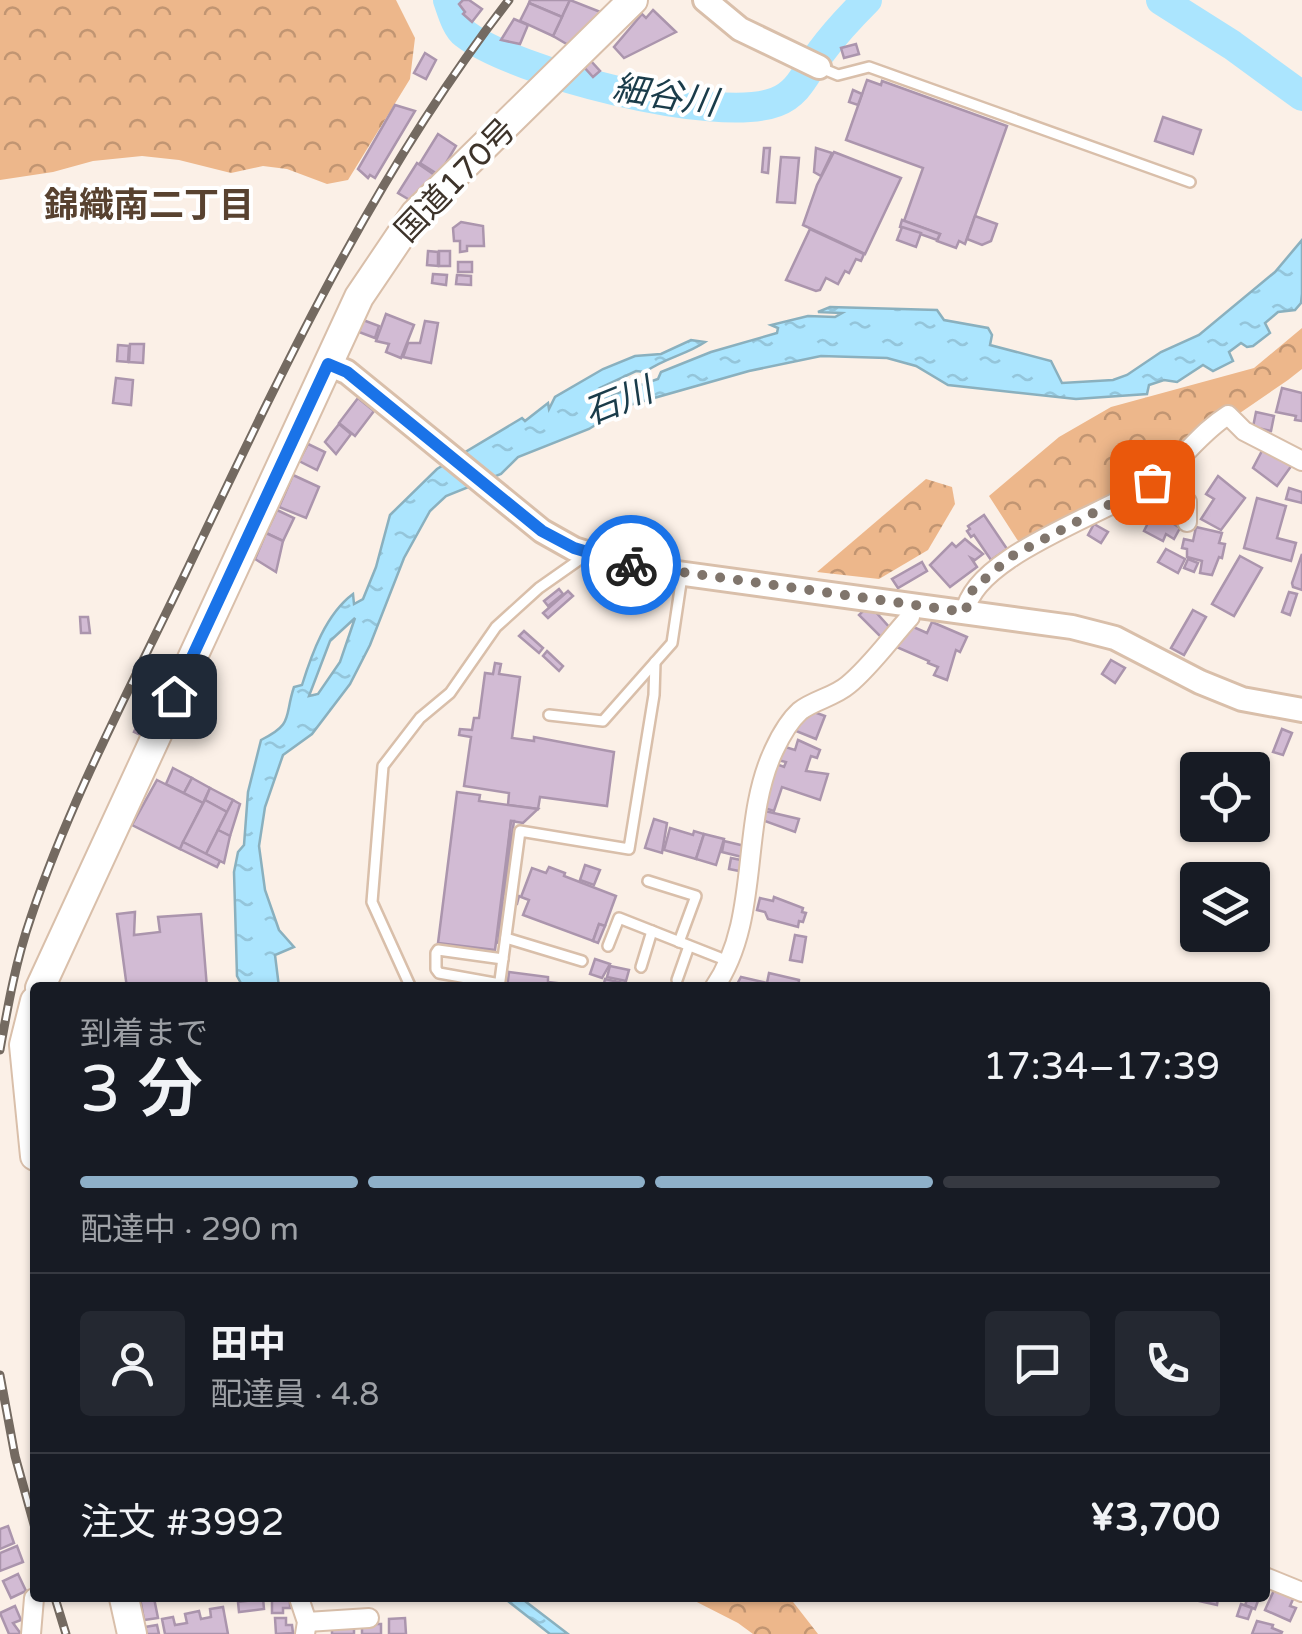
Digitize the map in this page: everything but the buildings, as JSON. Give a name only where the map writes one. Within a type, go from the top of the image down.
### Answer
[{"type":"highway","name":"国道170号","points":[[43,982],[359,297],[415,214],[633,0]]},
{"type":"highway","points":[[30,1022],[24,1045],[30,1106]]},
{"type":"highway","points":[[125,1602],[132,1634]]},
{"type":"street","points":[[706,0],[740,29],[811,63]]},
{"type":"street","points":[[328,364],[347,372],[522,516],[581,551],[616,562],[682,573],[1072,626],[1115,638],[1242,699],[1302,710]]},
{"type":"street","points":[[965,612],[973,589],[1012,556],[1152,482],[1228,415],[1244,431],[1302,461]]},
{"type":"street","points":[[1152,482],[1186,502],[1187,522]]},
{"type":"street","points":[[717,982],[729,962],[750,878],[762,784],[774,750],[801,710],[849,684],[910,617],[912,604]]},
{"type":"street","points":[[1270,1578],[1302,1592]]},
{"type":"street","points":[[31,1634],[34,1602]]},
{"type":"street","points":[[300,1602],[306,1628],[369,1618]]},
{"type":"lane","points":[[811,63],[838,75],[869,67],[1190,182]]},
{"type":"lane","points":[[408,982],[372,902],[383,766],[420,718],[450,693],[496,627],[581,551]]},
{"type":"lane","points":[[549,715],[603,722],[672,642],[682,573]]},
{"type":"lane","points":[[500,982],[520,831],[629,848],[654,696],[655,662]]},
{"type":"lane","points":[[648,881],[696,896],[677,980]]},
{"type":"lane","points":[[608,946],[620,918],[729,962]]},
{"type":"lane","points":[[642,967],[652,931]]},
{"type":"lane","points":[[506,938],[582,961]]},
{"type":"lane","points":[[481,982],[439,973],[436,952],[503,958]]},
{"type":"green space","points":[[0,0],[396,0],[415,38],[410,79],[348,180],[327,184],[287,169],[263,166],[231,173],[179,160],[142,156],[93,161],[0,180]]},
{"type":"green space","points":[[1302,328],[1302,369],[1148,476],[1020,544],[989,496],[1059,437],[1111,407],[1254,368]]},
{"type":"green space","points":[[926,479],[952,487],[955,504],[928,550],[879,579],[817,572]]},
{"type":"green space","points":[[697,1602],[793,1602],[818,1634],[753,1634]]},
{"type":"water","name":"石川","points":[[1302,240],[1302,294],[1295,310],[1278,312],[1265,323],[1270,333],[1253,346],[1241,343],[1229,352],[1233,361],[1213,371],[1203,365],[1177,382],[1164,380],[1149,385],[1147,394],[1076,399],[948,385],[916,366],[887,358],[821,356],[749,371],[626,406],[589,429],[518,457],[501,474],[446,496],[430,511],[404,558],[370,645],[350,684],[312,734],[283,755],[265,807],[259,846],[265,890],[279,930],[294,947],[275,955],[278,982],[240,982],[234,872],[238,852],[244,845],[248,792],[261,740],[283,724],[294,687],[302,685],[315,647],[335,612],[353,594],[354,604],[363,599],[390,515],[437,469],[522,418],[525,421],[548,403],[549,409],[555,397],[603,369],[635,356],[661,354],[691,340],[705,342],[645,372],[636,371],[602,387],[611,388],[612,395],[658,379],[661,372],[711,352],[777,333],[778,328],[771,325],[842,313],[818,312],[830,307],[937,310],[944,320],[988,328],[992,335],[990,345],[1051,361],[1062,383],[1113,380],[1199,335],[1275,272]],"holes":[[[355,618],[340,662],[318,694],[309,696],[330,641]]]},
{"type":"water","points":[[509,1602],[526,1602],[568,1634],[550,1634]]},
{"type":"waterway","name":"細谷川","points":[[448,0],[465,34],[526,64],[665,101],[748,107],[776,102],[791,93],[832,38],[867,0]]},
{"type":"waterway","name":"細谷川","points":[[1161,0],[1302,96]]},
{"type":"railway","points":[[0,1050],[26,933],[64,829],[257,424],[372,205],[460,66],[509,0]]},
{"type":"railway","points":[[0,1375],[30,1510]]},
{"type":"railway","points":[[56,1602],[66,1634]]},
{"type":"way so far","points":[[631,565],[965,612],[973,589],[1012,556],[1152,482]]},
{"type":"district","name":"錦織南二丁目","points":[[149,205]]},
{"type":"route","points":[[174,696],[328,364],[347,372],[542,531],[574,548],[631,565]]}]
